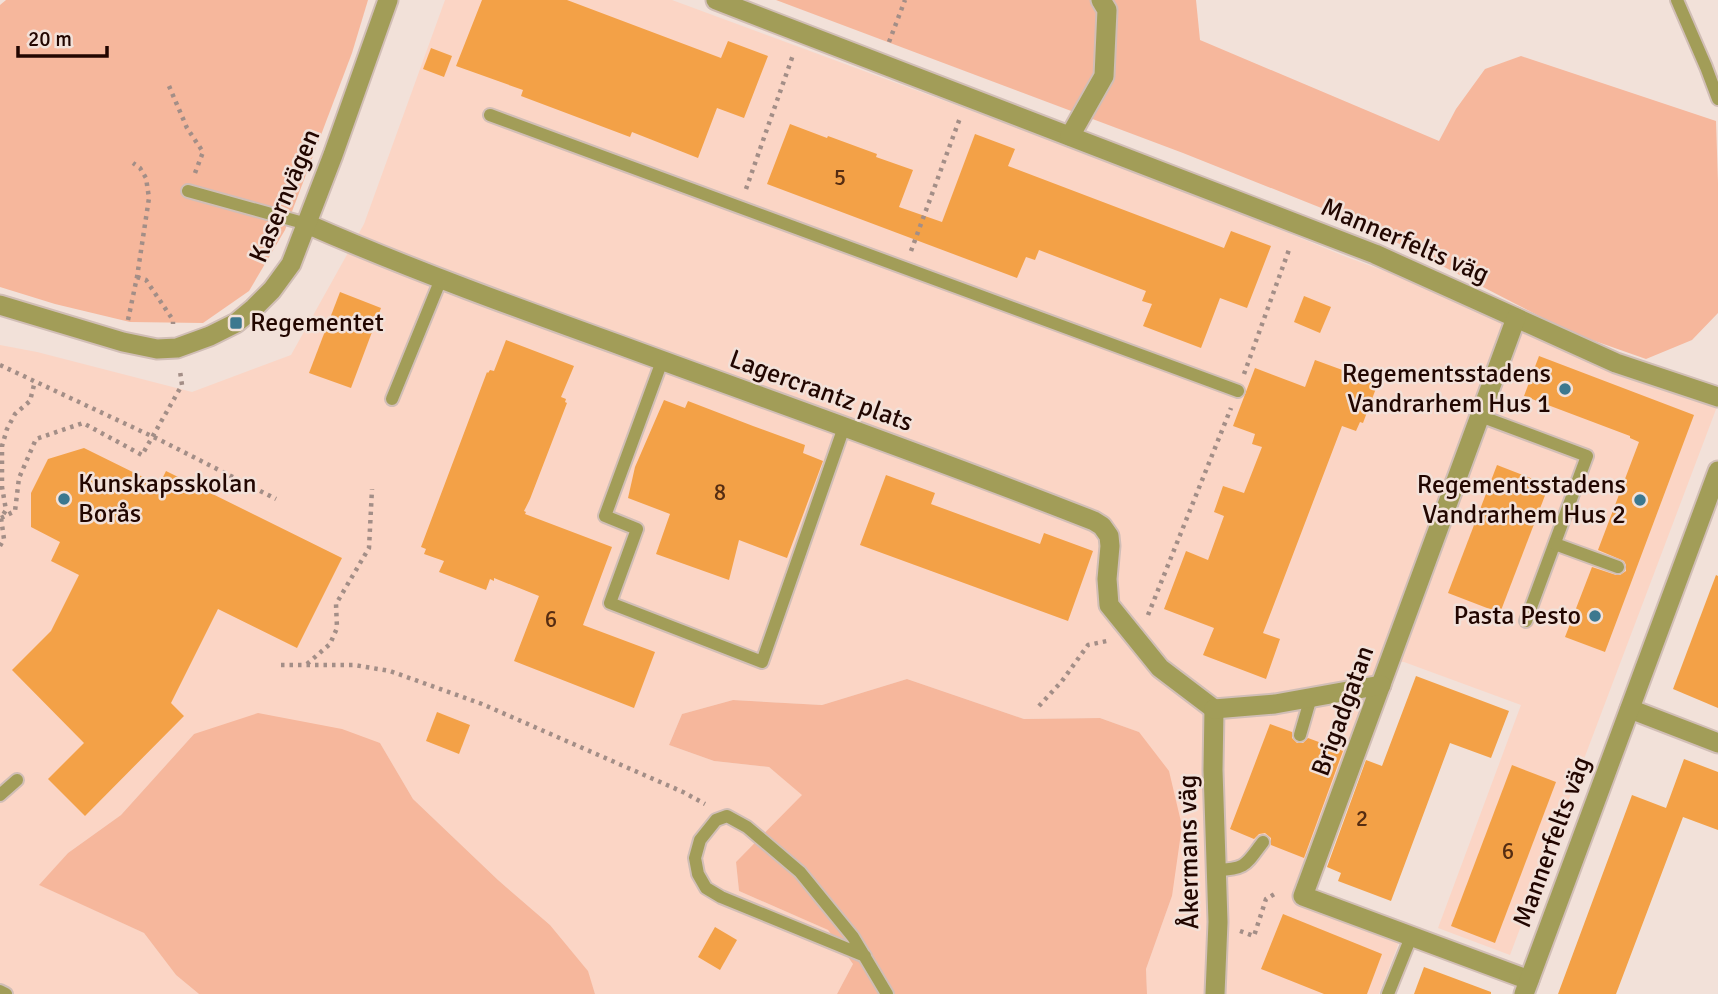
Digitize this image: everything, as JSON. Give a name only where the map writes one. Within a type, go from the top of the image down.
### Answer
[{"type":"street","name":"Kasernvägen","points":[[0,305],[123,342],[157,349],[177,348],[236,323],[272,290],[291,264],[388,0]]},
{"type":"street","name":"Mannerfelts väg","points":[[716,0],[1376,254],[1616,363],[1718,397]]},
{"type":"street","points":[[1070,136],[1104,76],[1107,10],[1101,0]]},
{"type":"street","name":"Lagercrantz plats","points":[[307,225],[381,257],[1012,489],[1102,526],[1109,536],[1107,579],[1110,605],[1160,668],[1213,709]]},
{"type":"street","name":"Brigadgatan","points":[[1516,318],[1303,896],[1411,937],[1526,987]]},
{"type":"street","name":"Mannerfelts väg","points":[[1526,987],[1718,471]]},
{"type":"street","points":[[1213,709],[1275,704],[1381,685]]},
{"type":"street","name":"Åkermans väg","points":[[1213,709],[1218,922],[1215,994]]},
{"type":"street","points":[[1630,709],[1718,743]]},
{"type":"lane","points":[[1677,0],[1718,99]]},
{"type":"lane","points":[[490,114],[1238,391]]},
{"type":"lane","points":[[188,191],[307,225]]},
{"type":"lane","points":[[392,399],[441,279]]},
{"type":"lane","points":[[662,361],[605,516],[637,529],[610,603],[762,662],[844,427]]},
{"type":"lane","points":[[1480,416],[1587,456],[1526,621]]},
{"type":"lane","points":[[1555,544],[1618,567]]},
{"type":"lane","points":[[1300,735],[1311,697]]},
{"type":"lane","points":[[0,795],[17,780]]},
{"type":"lane","points":[[865,956],[721,897],[706,888],[698,874],[695,858],[701,840],[716,820],[727,816],[747,827],[800,872],[853,937],[865,956],[887,994]]},
{"type":"lane","points":[[1217,870],[1236,869],[1246,863],[1263,842]]},
{"type":"lane","points":[[1388,994],[1411,937]]},
{"type":"lane","points":[[0,991],[6,994]]},
{"type":"path","points":[[881,63],[905,0]]},
{"type":"path","points":[[740,206],[802,33]]},
{"type":"path","points":[[169,86],[187,128],[203,152]]},
{"type":"path","points":[[905,268],[968,97]]},
{"type":"path","points":[[123,342],[137,277],[149,198],[146,178],[133,163]]},
{"type":"path","points":[[1138,640],[1238,391],[1299,224]]},
{"type":"path","points":[[137,277],[146,280],[173,320],[177,348]]},
{"type":"path","points":[[0,365],[276,499]]},
{"type":"path","points":[[0,546],[4,539],[1,518],[6,510],[2,487],[2,446],[15,414],[30,401],[35,381]]},
{"type":"path","points":[[1,518],[15,511],[19,478],[36,439],[83,424],[142,455],[182,385]]},
{"type":"path","points":[[307,665],[330,644],[337,628],[336,604],[369,548],[372,489]]},
{"type":"path","points":[[1040,706],[1088,645]]},
{"type":"path","points":[[281,665],[354,665],[390,671],[482,704],[683,792],[727,816]]},
{"type":"path","points":[[1218,922],[1254,936],[1266,899]]},
{"type":"shaded area","points":[[6,0],[368,0],[352,53],[285,230],[249,291],[203,323],[130,322],[55,304],[0,287],[0,5]]},
{"type":"shaded area","points":[[445,0],[672,0],[1159,180],[1344,256],[1635,363],[1718,404],[1510,955],[1438,928],[1521,705],[1404,662],[1382,660],[1294,900],[1400,940],[1379,994],[1147,994],[1146,969],[1172,896],[1139,732],[1100,718],[1024,719],[907,679],[822,705],[733,700],[682,714],[669,745],[714,761],[769,767],[803,795],[736,862],[739,891],[828,930],[853,964],[837,994],[595,994],[587,970],[550,925],[413,799],[380,743],[194,734],[121,815],[68,853],[40,885],[144,933],[176,975],[199,994],[0,994],[0,345],[192,392],[291,355],[364,224]]},
{"type":"shaded area","points":[[776,0],[1196,0],[1200,40],[1439,141],[1456,109],[1485,69],[1521,56],[1716,121],[1718,313],[1692,340],[1646,359],[1572,333],[1359,223],[1183,153]]},
{"type":"shaded area","points":[[907,679],[1024,719],[1100,718],[1139,732],[1169,771],[1182,826],[1172,896],[1146,969],[1147,994],[837,994],[853,964],[828,930],[739,891],[736,862],[802,795],[769,767],[714,761],[669,745],[682,714],[733,700],[822,705]]},
{"type":"shaded area","points":[[258,713],[342,729],[380,743],[413,799],[550,925],[588,971],[595,994],[199,994],[176,975],[144,933],[39,885],[68,853],[121,815],[194,734]]},
{"type":"building","points":[[482,0],[567,0],[721,58],[728,41],[768,56],[744,118],[717,108],[698,158],[632,132],[630,137],[521,96],[523,90],[456,66]]},
{"type":"building","points":[[431,48],[452,56],[444,77],[423,69]]},
{"type":"building","points":[[790,124],[877,154],[876,157],[913,170],[899,207],[942,222],[975,134],[1015,149],[1008,166],[1224,248],[1231,231],[1271,246],[1247,308],[1220,298],[1201,348],[1143,326],[1152,304],[1142,301],[1146,291],[1039,250],[1035,260],[1026,257],[1017,278],[767,184]]},
{"type":"building","points":[[340,292],[381,308],[351,388],[309,373]]},
{"type":"building","points":[[1304,296],[1331,307],[1320,333],[1294,322]]},
{"type":"building","points":[[506,340],[574,366],[561,397],[566,399],[567,403],[524,511],[525,514],[612,547],[583,625],[655,652],[634,708],[514,661],[539,596],[494,578],[494,581],[490,579],[486,590],[439,572],[444,561],[424,554],[426,549],[421,547],[487,372],[494,371]]},
{"type":"building","points":[[1539,356],[1694,415],[1605,652],[1565,637],[1592,567],[1616,575],[1626,571],[1624,561],[1598,550],[1639,442],[1630,436],[1524,396]]},
{"type":"building","points":[[1315,360],[1378,383],[1363,423],[1360,422],[1356,431],[1342,426],[1263,633],[1280,639],[1266,679],[1203,655],[1214,628],[1164,609],[1186,551],[1208,560],[1224,516],[1214,512],[1223,486],[1244,493],[1262,447],[1252,444],[1255,434],[1233,426],[1255,368],[1305,387]]},
{"type":"building","points":[[664,400],[685,408],[688,401],[805,445],[803,453],[823,461],[787,558],[739,540],[729,580],[656,554],[670,514],[628,498],[635,467]]},
{"type":"building","points":[[84,448],[159,485],[166,471],[342,558],[297,648],[218,609],[171,703],[184,716],[85,816],[48,779],[84,743],[12,670],[51,631],[79,575],[51,561],[60,542],[31,527],[31,493],[48,459]]},
{"type":"building","points":[[1497,465],[1549,485],[1500,613],[1448,593]]},
{"type":"building","points":[[886,475],[935,493],[931,504],[1040,544],[1044,533],[1093,551],[1068,621],[860,545]]},
{"type":"building","points":[[1716,575],[1718,576],[1718,708],[1673,689]]},
{"type":"building","points":[[1416,676],[1509,711],[1491,758],[1450,743],[1391,901],[1338,881],[1341,873],[1327,867],[1366,760],[1382,766]]},
{"type":"building","points":[[437,712],[470,725],[459,754],[426,741]]},
{"type":"building","points":[[1270,724],[1292,732],[1292,738],[1297,743],[1303,743],[1308,738],[1343,751],[1304,858],[1271,845],[1271,838],[1265,833],[1254,839],[1230,829]]},
{"type":"building","points":[[1684,759],[1718,772],[1718,830],[1683,817],[1616,994],[1558,994],[1632,795],[1666,808]]},
{"type":"building","points":[[1512,765],[1556,782],[1495,943],[1451,926]]},
{"type":"building","points":[[1283,914],[1382,954],[1367,994],[1324,994],[1261,969]]},
{"type":"building","points":[[715,927],[737,940],[720,970],[698,957]]},
{"type":"building","points":[[1424,967],[1491,992],[1491,994],[1414,994]]},
{"type":"place","name":"Regementet","points":[[236,323]]},
{"type":"place","name":"Regementsstadens Vandrarhem Hus 1","points":[[1565,389]]},
{"type":"place","name":"Kunskapsskolan Borås","points":[[64,499]]},
{"type":"place","name":"Regementsstadens Vandrarhem Hus 2","points":[[1640,500]]},
{"type":"place","name":"Pasta Pesto","points":[[1595,616]]}]
